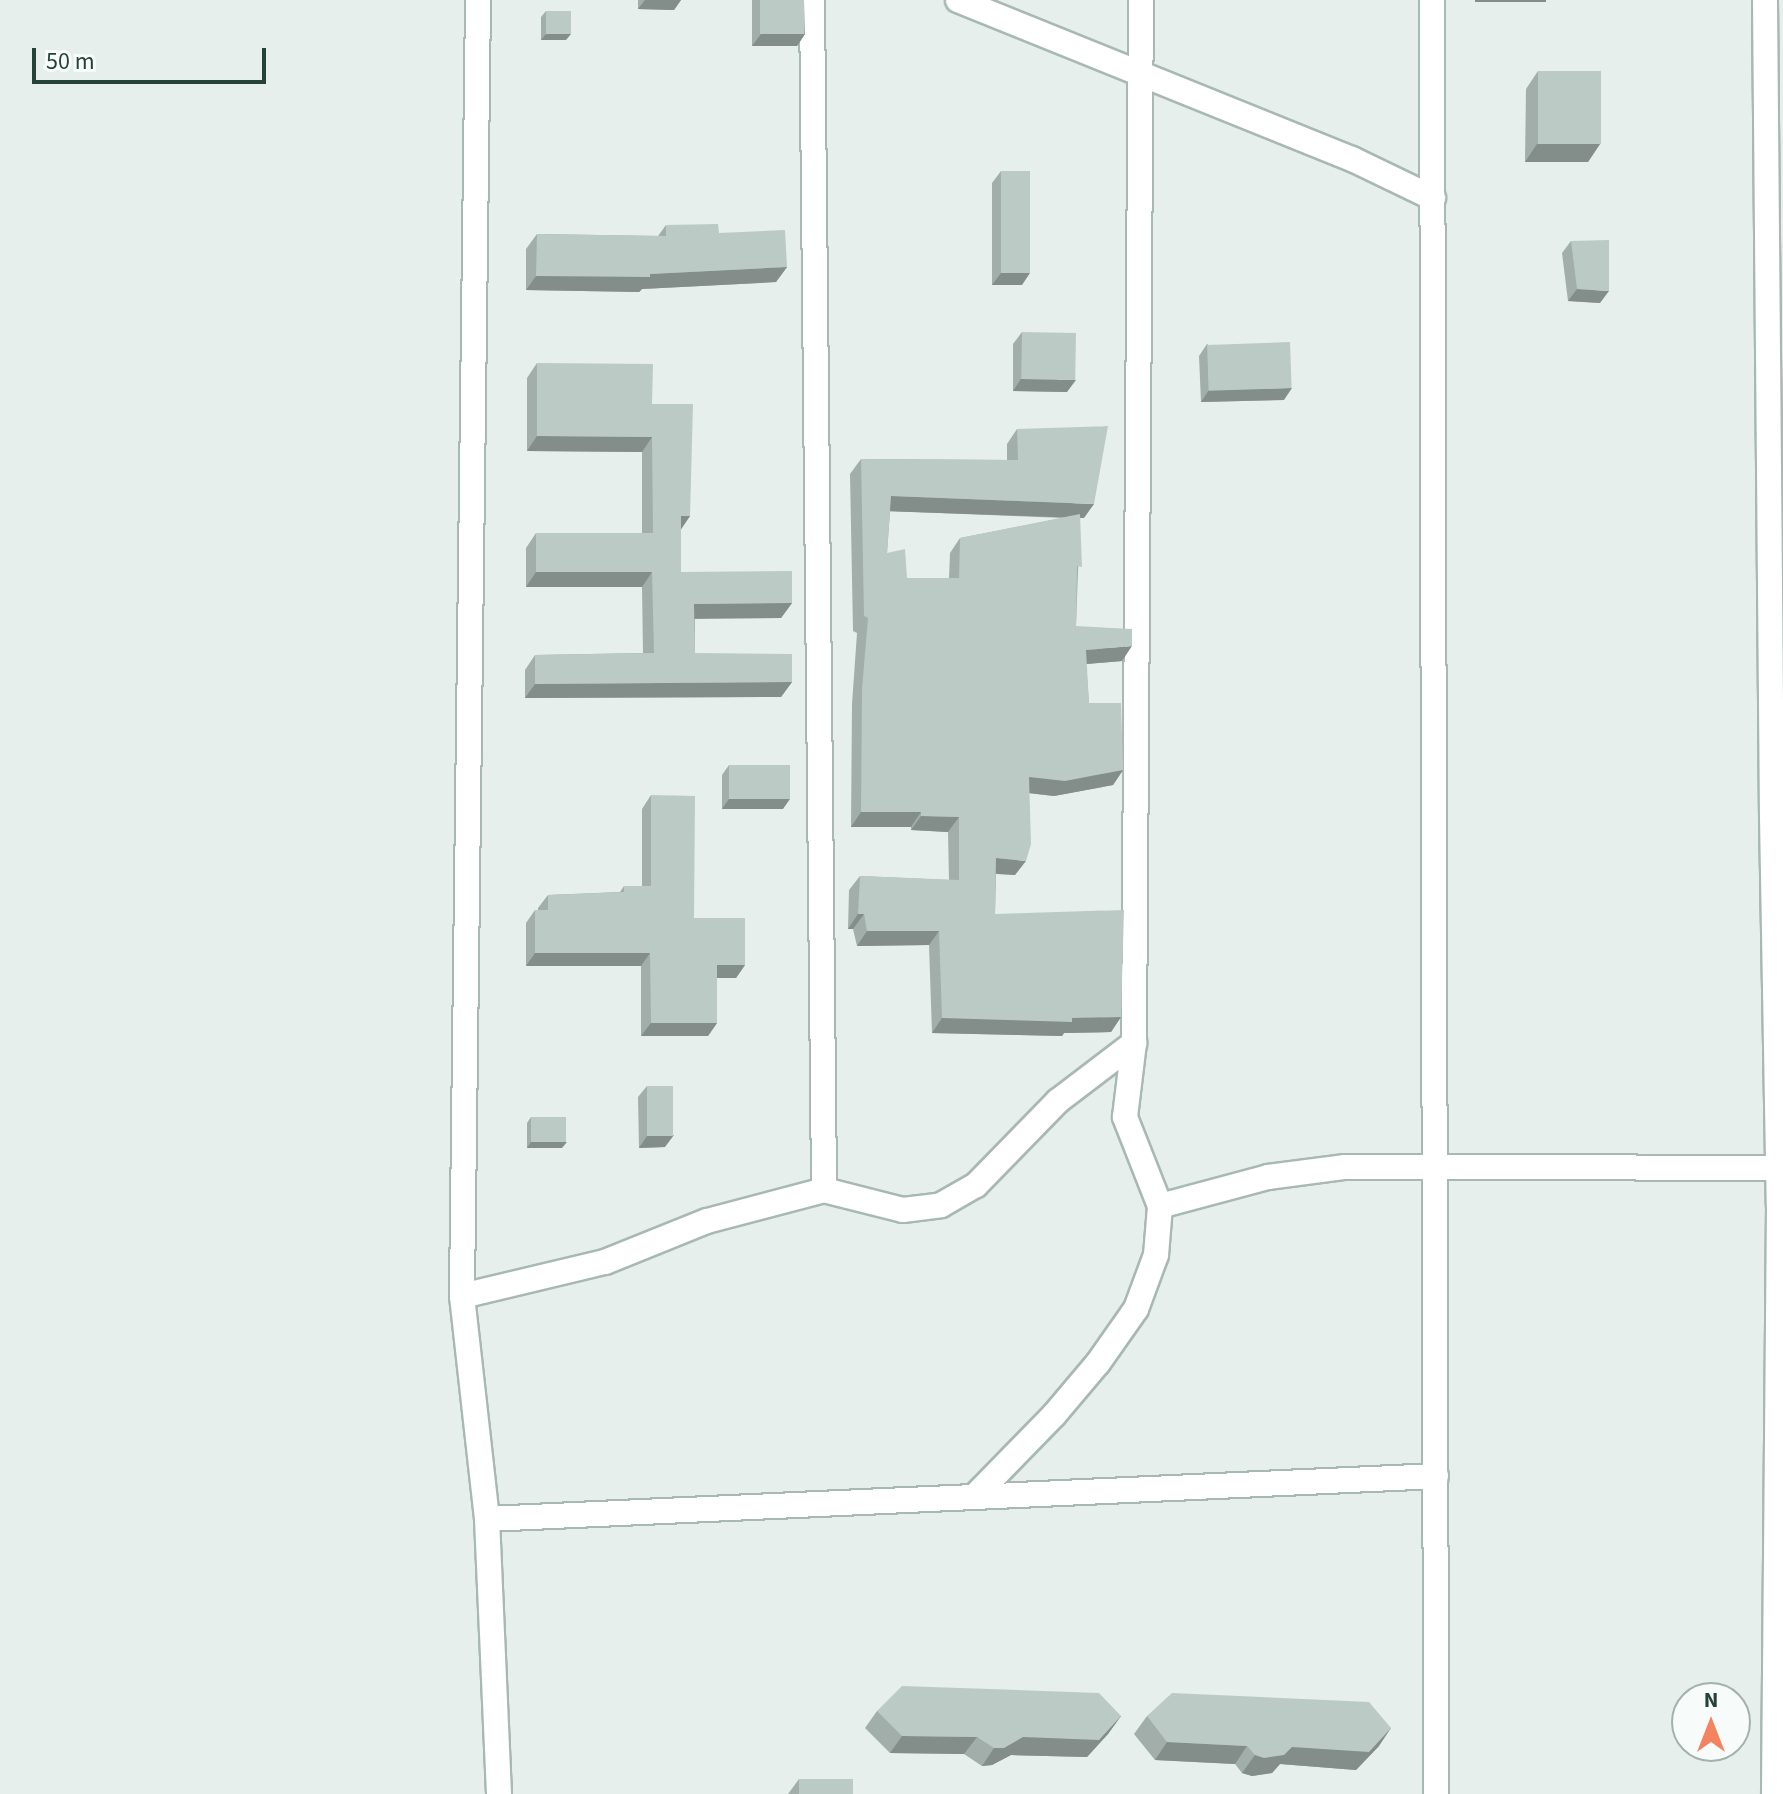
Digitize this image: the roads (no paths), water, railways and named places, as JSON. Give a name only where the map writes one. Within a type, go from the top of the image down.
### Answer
[{"type":"street","points":[[478,0],[462,1296],[487,1519],[499,1794]]},
{"type":"street","points":[[812,0],[824,1190]]},
{"type":"street","points":[[958,0],[1142,77],[1352,159],[1433,198]]},
{"type":"street","points":[[974,1497],[1054,1415],[1136,1309],[1156,1255],[1160,1206],[1125,1117],[1134,1043],[1141,0]]},
{"type":"street","points":[[1432,0],[1436,1794]]},
{"type":"street","points":[[1765,0],[1777,817],[1778,1168],[1781,1205],[1779,1599],[1774,1794]]},
{"type":"street","points":[[462,1296],[605,1262],[707,1221],[824,1190],[903,1210],[941,1205],[976,1185],[1058,1101],[1134,1043]]},
{"type":"street","points":[[1160,1206],[1268,1177],[1345,1167],[1778,1168]]},
{"type":"street","points":[[487,1519],[1436,1476]]}]
